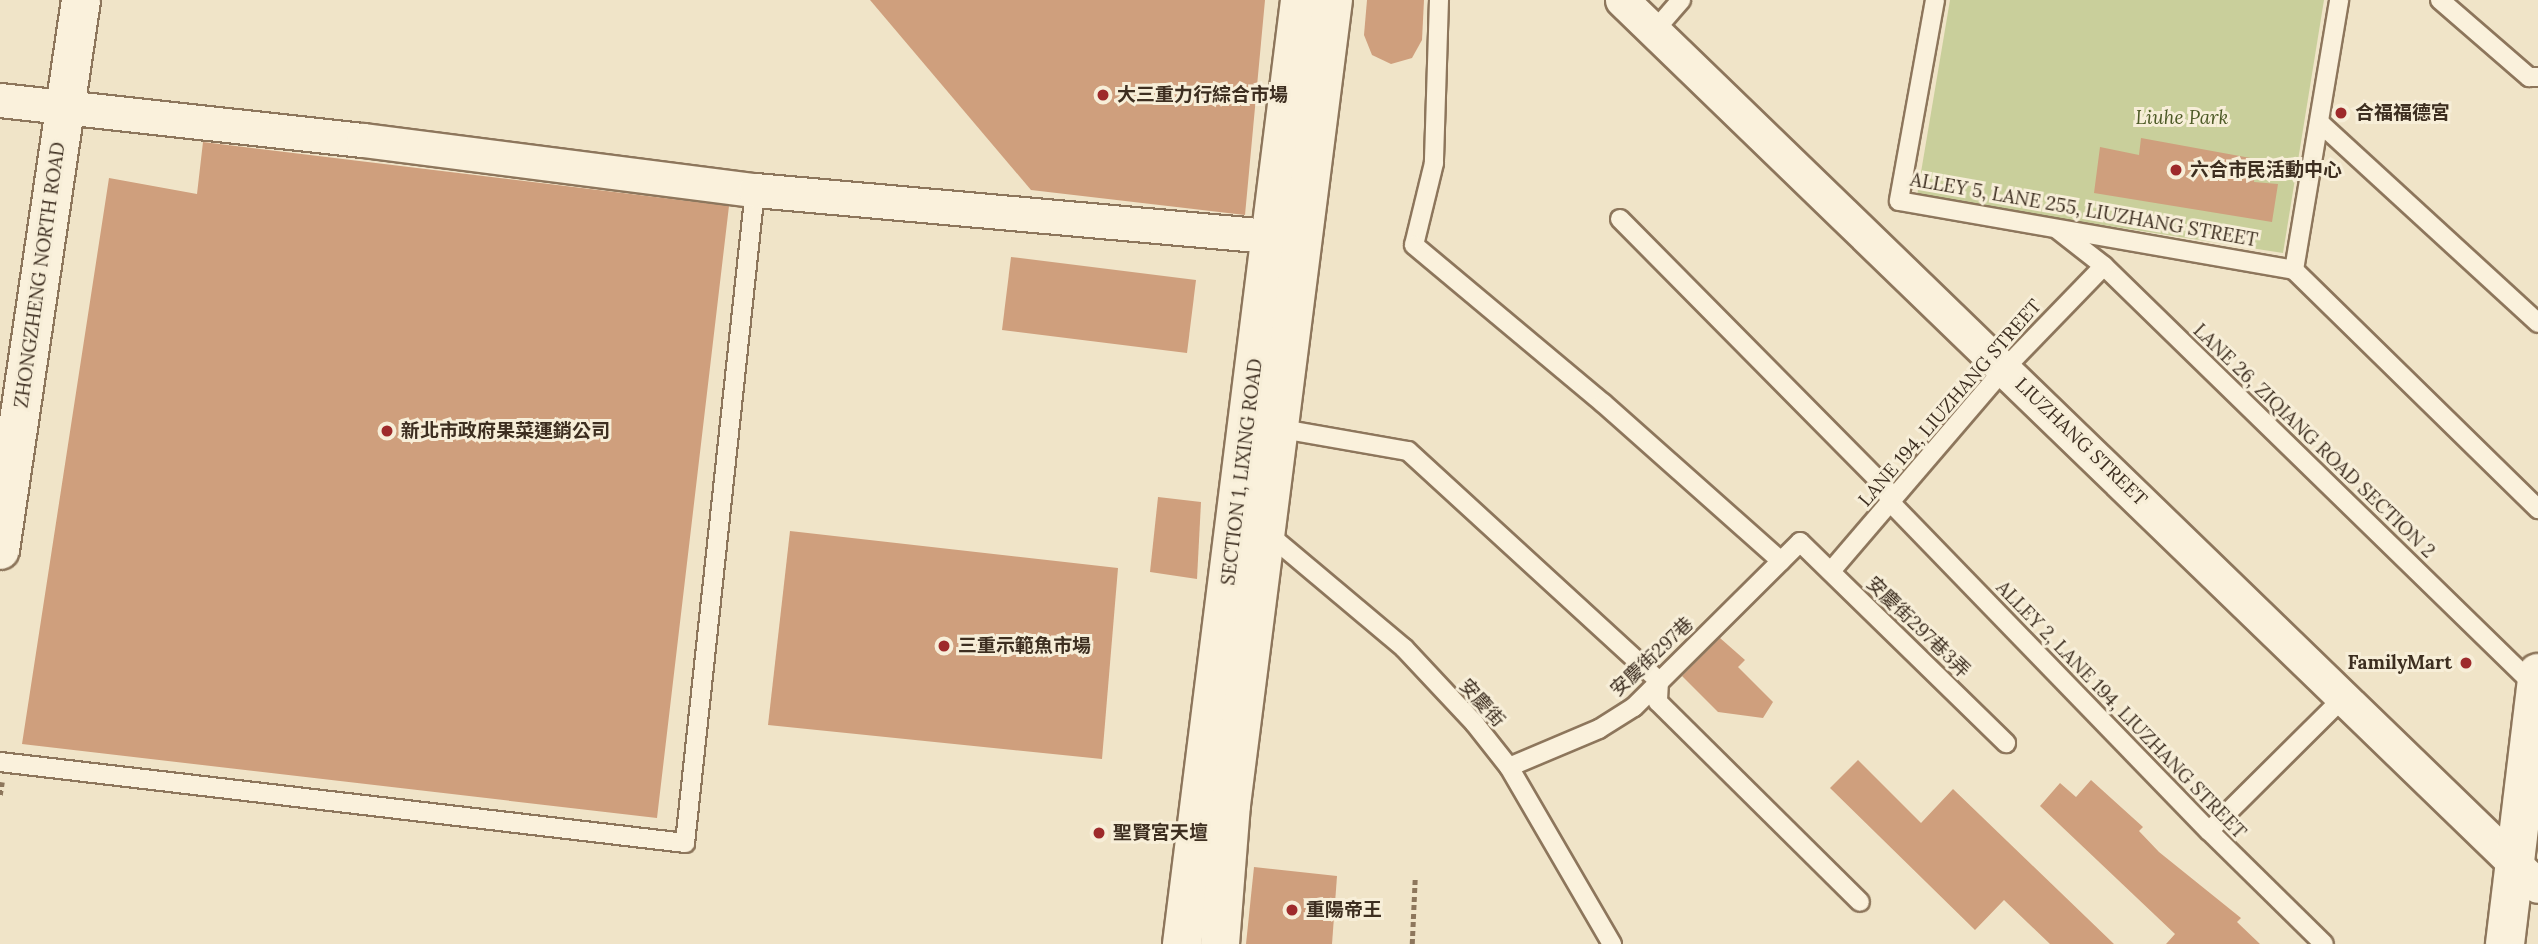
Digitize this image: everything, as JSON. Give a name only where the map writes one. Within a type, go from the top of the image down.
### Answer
[{"type":"street","name":"ZHONGZHENG NORTH ROAD","points":[[0,550],[81,0]]},
{"type":"street","name":"SECTION 1, LIXING ROAD","points":[[1220,944],[1231,805],[1267,533],[1264,426],[1268,236],[1300,0]]},
{"type":"street","name":"SECTION 1, LIXING ROAD","points":[[1182,944],[1333,0]]},
{"type":"street","name":"LIUZHANG STREET","points":[[1622,0],[2526,875]]},
{"type":"street","points":[[0,100],[65,110],[363,139],[755,190],[1268,236]]},
{"type":"street","points":[[2505,944],[2526,875],[2537,682]]},
{"type":"lane","points":[[1439,0],[1434,163],[1413,245],[1604,403],[1781,561]]},
{"type":"lane","points":[[1655,30],[1681,0]]},
{"type":"lane","name":"ALLEY 5, LANE 255, LIUZHANG STREET","points":[[1935,0],[1899,201],[2294,270]]},
{"type":"lane","points":[[2339,0],[2294,270],[2538,509]]},
{"type":"lane","points":[[2440,0],[2529,77],[2538,77]]},
{"type":"lane","points":[[2320,123],[2538,323]]},
{"type":"lane","points":[[0,762],[685,843],[755,190]]},
{"type":"lane","name":"ALLEY 2, LANE 194, LIUZHANG STREET","points":[[1620,219],[1885,487],[1891,502],[2209,831],[2324,944]]},
{"type":"lane","name":"LANE 26, ZIQIANG ROAD SECTION 2","points":[[2058,230],[2104,266],[2537,682]]},
{"type":"lane","name":"LANE 194, LIUZHANG STREET","points":[[1831,571],[2004,368],[2104,266]]},
{"type":"lane","points":[[1264,426],[1408,451],[1659,681],[1658,702],[1860,902]]},
{"type":"lane","name":"安慶街","points":[[1267,533],[1404,648],[1509,767],[1612,944]]},
{"type":"lane","name":"安慶街297巷","points":[[1509,767],[1599,729],[1634,707],[1800,542]]},
{"type":"lane","name":"安慶街297巷3弄","points":[[1800,542],[2007,743]]},
{"type":"lane","points":[[2209,831],[2343,698]]},
{"type":"path","points":[[1412,944],[1415,880]]},
{"type":"green space","name":"Liuhe Park","points":[[1950,0],[2324,0],[2283,253],[1917,196]]},
{"type":"building","name":"大三重力行綜合市場","points":[[870,0],[1265,0],[1245,215],[1031,190]]},
{"type":"building","points":[[1367,0],[1424,0],[1422,40],[1412,58],[1391,64],[1372,55],[1364,35]]},
{"type":"building","name":"六合市民活動中心","points":[[2141,138],[2256,159],[2254,182],[2278,184],[2272,222],[2094,193],[2100,147],[2139,155]]},
{"type":"building","name":"新北市政府果菜運銷公司","points":[[203,142],[729,206],[657,818],[22,744],[109,178],[197,194]]},
{"type":"building","points":[[1011,257],[1196,280],[1187,353],[1002,330]]},
{"type":"building","points":[[1158,497],[1201,502],[1197,579],[1150,572]]},
{"type":"building","name":"三重示範魚市場","points":[[790,531],[1118,568],[1102,759],[768,725]]},
{"type":"building","points":[[1720,638],[1745,660],[1738,667],[1773,702],[1763,718],[1718,712],[1682,676]]},
{"type":"building","points":[[1858,760],[1921,823],[1953,789],[2114,944],[2050,944],[2004,900],[1975,930],[1830,788]]},
{"type":"building","points":[[2091,780],[2143,827],[2139,831],[2159,852],[2241,918],[2237,922],[2260,944],[2166,944],[2175,934],[2040,806],[2060,783],[2076,797]]},
{"type":"building","name":"重陽帝王","points":[[1254,867],[1337,876],[1332,944],[1246,944]]},
{"type":"place","name":"大三重力行綜合市場","points":[[1103,95]]},
{"type":"place","name":"合福福德宮","points":[[2341,113]]},
{"type":"place","name":"六合市民活動中心","points":[[2176,170]]},
{"type":"place","name":"新北市政府果菜運銷公司","points":[[387,431]]},
{"type":"place","name":"三重示範魚市場","points":[[944,646]]},
{"type":"place","name":"FamilyMart","points":[[2466,663]]},
{"type":"place","name":"聖賢宮天壇","points":[[1099,833]]},
{"type":"place","name":"重陽帝王","points":[[1292,910]]}]
